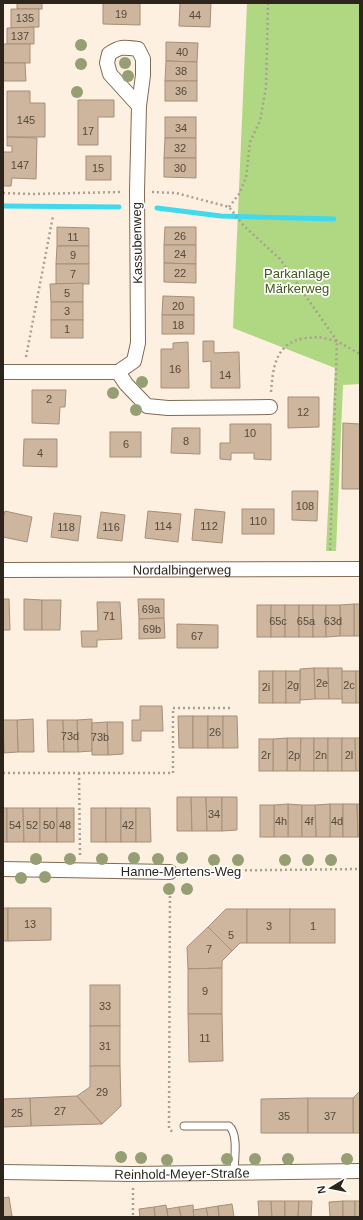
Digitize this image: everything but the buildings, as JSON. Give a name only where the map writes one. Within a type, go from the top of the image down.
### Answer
[{"type":"street","name":"Kassubenweg","points":[[118,372],[134,361],[138,343],[137,191],[139,106]]},
{"type":"street","points":[[3,372],[118,372],[126,384],[147,406],[168,408],[270,407]]},
{"type":"street","name":"Nordalbingerweg","points":[[3,570],[360,569]]},
{"type":"street","name":"Hanne-Mertens-Weg","points":[[3,869],[170,872]]},
{"type":"street","name":"Reinhold-Meyer-Straße","points":[[3,1172],[133,1174],[360,1171]]},
{"type":"lane","points":[[184,1126],[229,1126],[235,1137],[234,1173]]},
{"type":"path","points":[[229,207],[239,194],[246,178],[250,142],[260,121],[266,87],[268,3]]},
{"type":"path","points":[[3,193],[33,194],[137,191],[176,193],[229,207],[244,226],[280,259],[337,342],[330,570]]},
{"type":"path","points":[[23,372],[53,216]]},
{"type":"path","points":[[270,407],[272,376],[279,353],[290,342],[317,337],[337,342],[360,354]]},
{"type":"path","points":[[3,773],[173,773],[173,708],[233,708]]},
{"type":"path","points":[[79,773],[81,870]]},
{"type":"path","name":"Hanne-Mertens-Weg","points":[[170,872],[360,869]]},
{"type":"path","points":[[170,872],[169,1129],[180,1138],[184,1126]]},
{"type":"path","points":[[133,1174],[133,1217]]},
{"type":"green space","name":"Parkanlage Märkerweg","points":[[247,3],[360,3],[360,384],[343,385],[336,551],[326,551],[335,368],[233,328]]},
{"type":"waterway","points":[[3,206],[119,207]]},
{"type":"waterway","points":[[157,208],[221,216],[334,219]]}]
